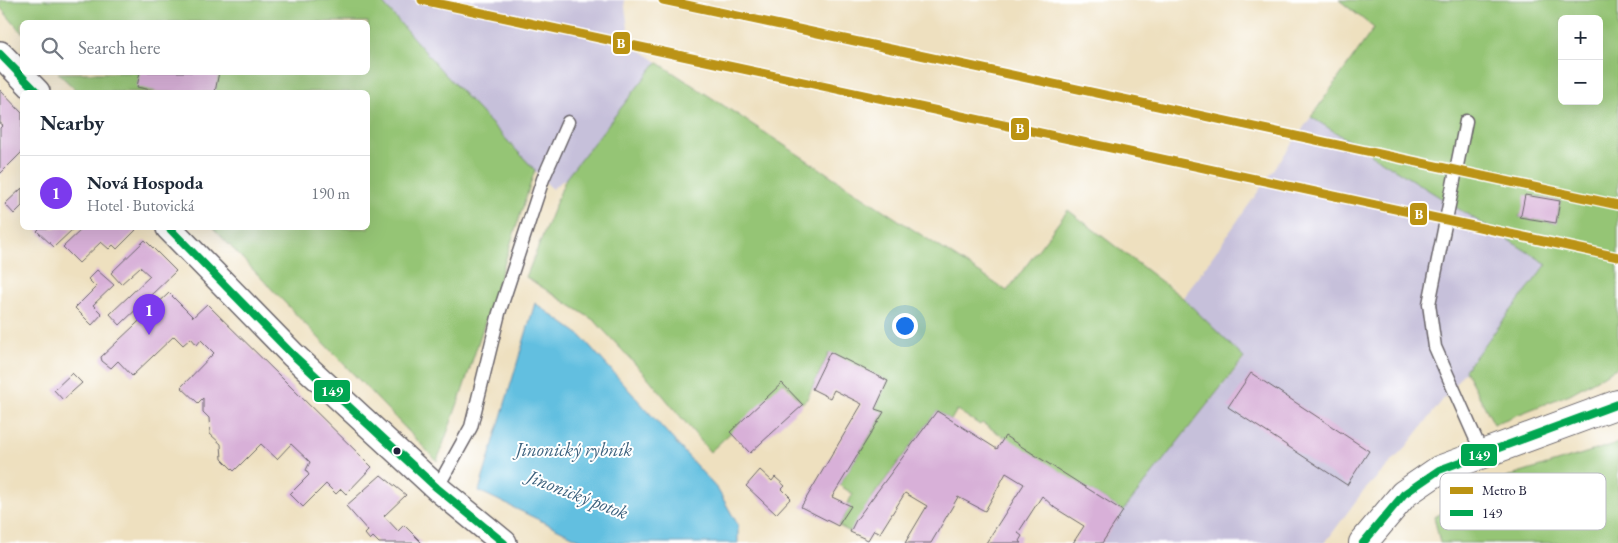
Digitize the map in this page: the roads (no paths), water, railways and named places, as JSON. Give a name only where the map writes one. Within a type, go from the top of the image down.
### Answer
[{"type":"street","points":[[0,54],[20,75]]},
{"type":"street","points":[[20,75],[35,90]]},
{"type":"street","points":[[171,230],[293,355],[437,488],[504,543]]},
{"type":"street","points":[[1371,540],[1404,494],[1439,470],[1618,404]]},
{"type":"lane","points":[[1466,121],[1429,304],[1435,347],[1482,453]]},
{"type":"lane","points":[[437,488],[471,427],[499,314],[543,179],[568,122]]},
{"type":"water","name":"Jinonický rybník","points":[[535,303],[580,335],[718,490],[738,525],[738,543],[587,543],[479,491]]},
{"type":"metro line","name":"B","points":[[422,0],[1618,257]]},
{"type":"metro line","name":"B","points":[[663,0],[1618,205]]},
{"type":"place","name":"Nová Hospoda","points":[[149,335]]},
{"type":"water label","name":"Jinonický potok","points":[[578,494]]}]
